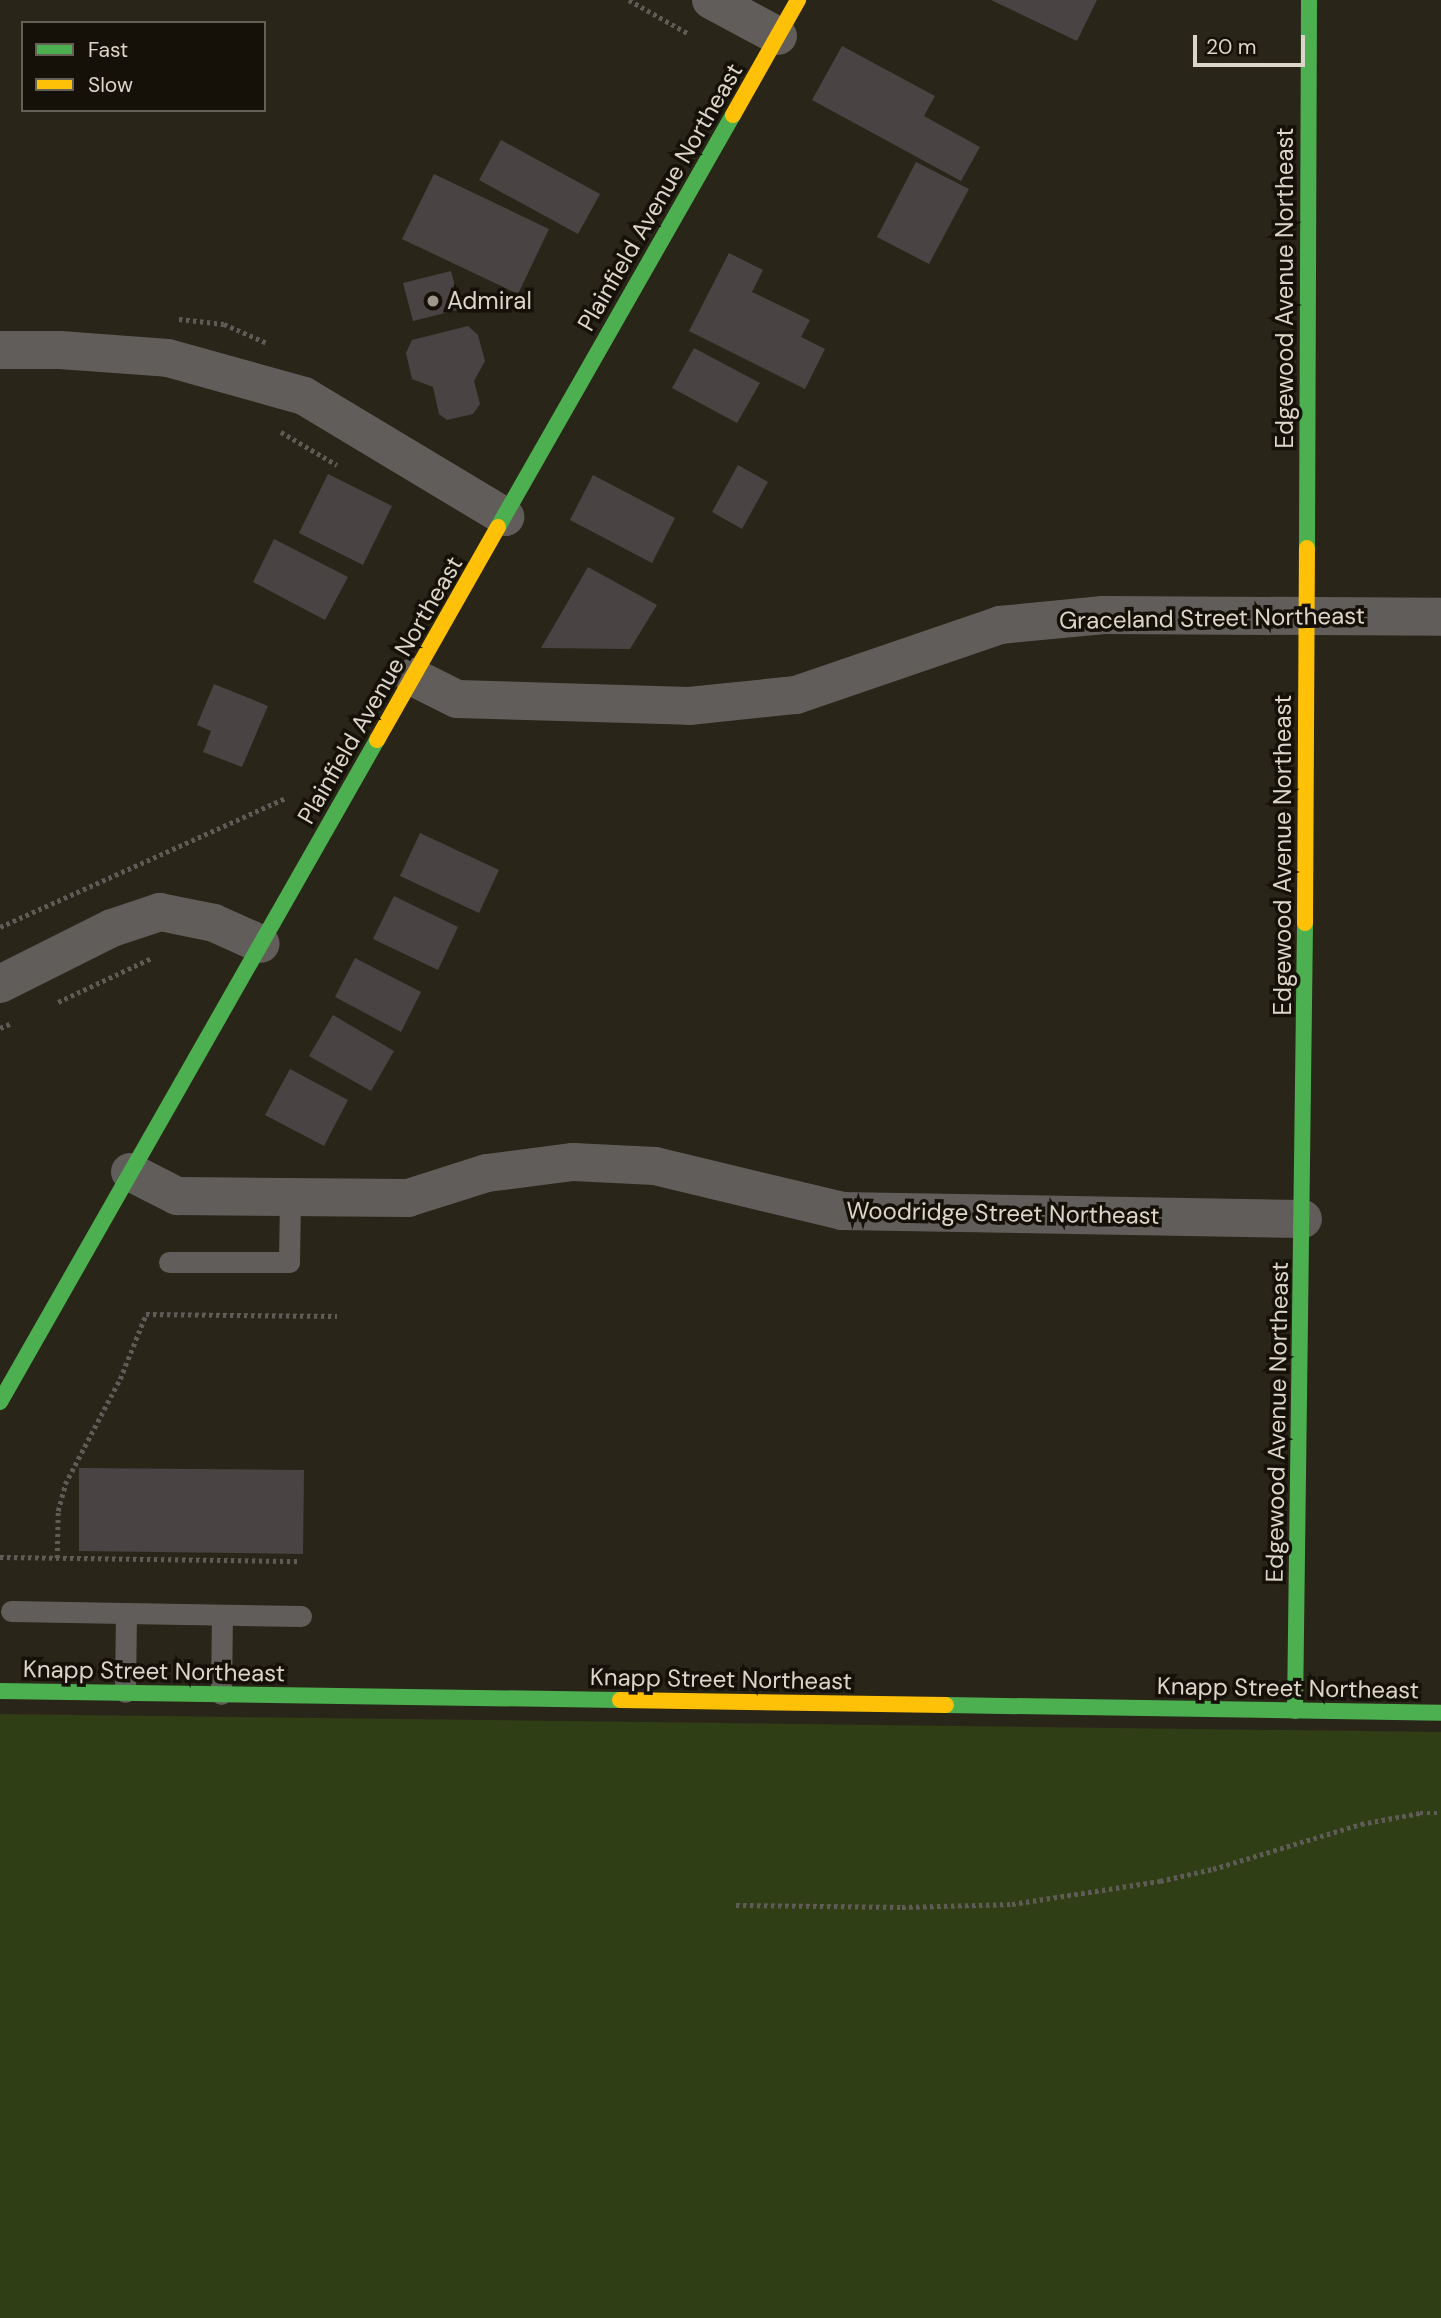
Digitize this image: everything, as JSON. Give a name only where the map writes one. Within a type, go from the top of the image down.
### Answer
[{"type":"main road","name":"Plainfield Avenue Northeast","points":[[0,1402],[798,0]]},
{"type":"main road","name":"Edgewood Avenue Northeast","points":[[1295,1711],[1303,1219],[1309,0]]},
{"type":"main road","name":"Knapp Street Northeast","points":[[0,1691],[1441,1713]]},
{"type":"street","points":[[711,0],[778,36]]},
{"type":"street","points":[[0,350],[60,350],[168,358],[304,396],[505,517]]},
{"type":"street","name":"Graceland Street Northeast","points":[[413,677],[457,699],[689,706],[796,695],[1000,625],[1104,615],[1441,617]]},
{"type":"street","points":[[0,984],[112,928],[160,912],[214,923],[261,944]]},
{"type":"street","name":"Woodridge Street Northeast","points":[[131,1172],[177,1196],[408,1198],[487,1173],[573,1161],[655,1166],[842,1211],[1303,1219]]},
{"type":"lane","points":[[169,1262],[289,1262],[290,1199]]},
{"type":"lane","points":[[11,1611],[301,1616]]},
{"type":"lane","points":[[124,1692],[126,1613]]},
{"type":"lane","points":[[221,1694],[222,1615]]},
{"type":"path","points":[[629,0],[690,34]]},
{"type":"path","points":[[280,431],[349,472]]},
{"type":"path","points":[[0,928],[286,798]]},
{"type":"path","points":[[50,1005],[163,953]]},
{"type":"path","points":[[0,1028],[25,1017]]},
{"type":"path","points":[[57,1558],[58,1511],[65,1484],[120,1379],[146,1314],[337,1316]]},
{"type":"path","points":[[0,1557],[301,1561]]},
{"type":"path","points":[[736,1905],[902,1907],[1012,1904],[1160,1881],[1213,1869],[1371,1821],[1420,1812],[1441,1812]]},
{"type":"green space","points":[[0,1714],[1441,1732],[1441,2318],[0,2318]]},
{"type":"building","points":[[991,0],[1097,0],[1077,41]]},
{"type":"building","points":[[842,46],[935,96],[924,116],[980,147],[961,181],[812,100]]},
{"type":"building","points":[[501,140],[600,194],[578,234],[479,180]]},
{"type":"building","points":[[916,162],[969,189],[929,264],[877,237]]},
{"type":"building","points":[[434,174],[549,229],[518,294],[402,239]]},
{"type":"building","points":[[729,253],[763,270],[752,292],[810,320],[801,337],[825,349],[805,389],[689,331]]},
{"type":"building","points":[[451,271],[461,309],[413,321],[403,283]]},
{"type":"building","points":[[468,326],[478,335],[485,361],[474,381],[480,404],[473,414],[447,420],[439,414],[433,387],[412,379],[406,353],[412,340]]},
{"type":"building","points":[[694,348],[760,383],[737,423],[672,388]]},
{"type":"building","points":[[738,465],[768,482],[742,529],[712,512]]},
{"type":"building","points":[[328,474],[392,506],[363,565],[299,533]]},
{"type":"building","points":[[593,475],[675,518],[652,563],[570,520]]},
{"type":"building","points":[[274,539],[348,577],[325,620],[253,582]]},
{"type":"building","points":[[588,567],[657,605],[630,649],[541,648]]},
{"type":"building","points":[[214,684],[268,706],[242,767],[203,752],[211,731],[197,725]]},
{"type":"building","points":[[420,833],[499,870],[479,913],[400,876]]},
{"type":"building","points":[[394,896],[458,927],[438,970],[373,939]]},
{"type":"building","points":[[355,958],[421,992],[401,1032],[335,997]]},
{"type":"building","points":[[333,1015],[394,1051],[371,1091],[309,1056]]},
{"type":"building","points":[[290,1069],[348,1100],[324,1146],[265,1115]]},
{"type":"building","points":[[79,1468],[304,1470],[303,1554],[79,1551]]},
{"type":"traffic: fast","points":[[1307,548],[1309,0]]},
{"type":"traffic: fast","points":[[498,527],[733,115]]},
{"type":"traffic: fast","points":[[0,1402],[377,740]]},
{"type":"traffic: fast","points":[[1295,1711],[1305,923]]},
{"type":"traffic: fast","points":[[0,1691],[620,1700]]},
{"type":"traffic: fast","points":[[946,1705],[1441,1713]]},
{"type":"traffic: slow","points":[[733,115],[798,0]]},
{"type":"traffic: slow","points":[[377,740],[498,527]]},
{"type":"traffic: slow","points":[[1305,923],[1307,548]]},
{"type":"traffic: slow","points":[[620,1700],[946,1705]]},
{"type":"place","name":"Admiral","points":[[433,301]]}]
